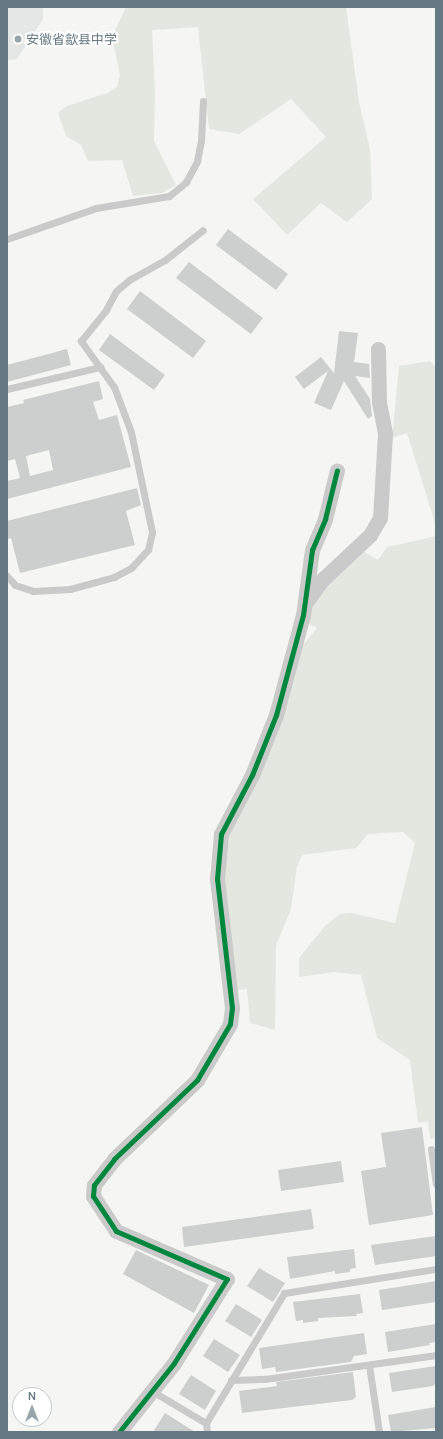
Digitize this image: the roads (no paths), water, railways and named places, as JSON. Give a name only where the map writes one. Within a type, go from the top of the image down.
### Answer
[{"type":"street","points":[[305,604],[323,579],[370,535],[380,518],[385,433],[379,403],[378,349]]},
{"type":"street","points":[[119,1432],[174,1363],[227,1279],[116,1231],[94,1196],[94,1185],[114,1159],[197,1080],[230,1024],[232,1008],[217,879],[221,834],[242,795],[265,745],[276,714],[305,604],[312,550],[325,519],[337,470]]},
{"type":"lane","points":[[7,239],[96,208],[169,196],[186,182],[197,161],[201,141],[203,101]]},
{"type":"lane","points":[[7,576],[15,585],[33,591],[70,589],[114,577],[131,568],[148,550],[152,532],[131,432],[114,387],[80,341],[106,310],[116,291],[129,280],[165,260],[203,230]]},
{"type":"lane","points":[[7,389],[100,367]]},
{"type":"lane","points":[[431,1149],[436,1184]]},
{"type":"lane","points":[[207,1432],[206,1423],[284,1293],[436,1269]]},
{"type":"lane","points":[[231,1380],[264,1379],[436,1355]]},
{"type":"lane","points":[[369,1365],[379,1432]]},
{"type":"lane","points":[[152,1391],[206,1423]]},
{"type":"place","name":"安徽省歙县中学","points":[[18,39]]}]
